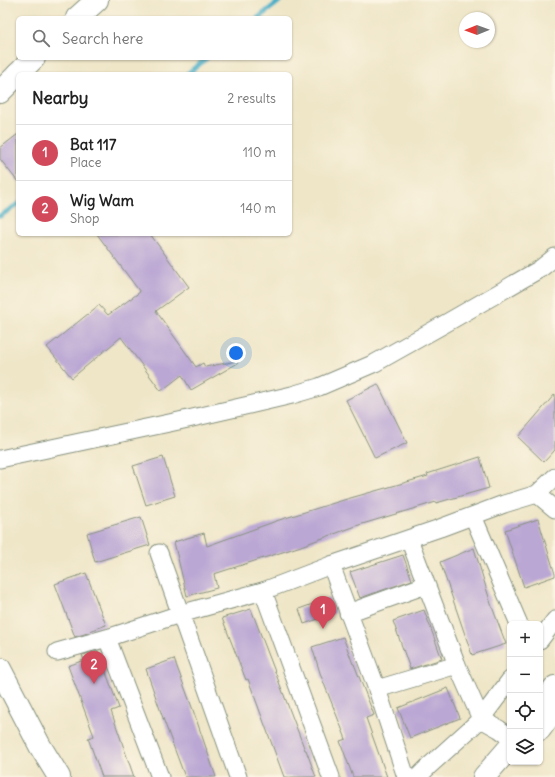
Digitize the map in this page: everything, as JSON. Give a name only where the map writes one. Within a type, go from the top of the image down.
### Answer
[{"type":"street","points":[[79,16],[97,0]]},
{"type":"street","points":[[20,72],[32,60]]},
{"type":"street","points":[[0,92],[16,76]]},
{"type":"street","points":[[0,460],[188,419],[292,395],[319,387],[375,363],[534,272],[555,257]]},
{"type":"street","points":[[58,652],[108,638],[180,614],[263,591],[331,565],[536,494],[555,478]]},
{"type":"street","points":[[536,494],[555,509]]},
{"type":"street","points":[[473,516],[518,621]]},
{"type":"street","points":[[409,539],[457,665],[481,719],[507,735]]},
{"type":"street","points":[[158,553],[207,686],[238,777]]},
{"type":"street","points":[[331,565],[377,689],[406,777]]},
{"type":"street","points":[[348,613],[426,585]]},
{"type":"street","points":[[263,591],[331,777]]},
{"type":"street","points":[[543,636],[555,620]]},
{"type":"street","points":[[108,638],[160,777]]},
{"type":"street","points":[[377,689],[457,665]]},
{"type":"street","points":[[0,669],[40,746],[59,777]]},
{"type":"street","points":[[418,777],[481,719],[507,684]]},
{"type":"street","points":[[543,703],[555,687]]},
{"type":"street","points":[[543,725],[555,708]]},
{"type":"street","points":[[484,777],[507,750]]},
{"type":"street","points":[[502,777],[512,765]]},
{"type":"building","points":[[16,136],[16,179],[0,159],[0,148]]},
{"type":"building","points":[[98,236],[151,236],[189,287],[156,311],[196,367],[203,363],[205,367],[237,361],[238,363],[191,390],[182,375],[161,391],[121,337],[72,378],[47,347],[99,305],[108,315],[140,292]]},
{"type":"building","points":[[378,384],[407,443],[375,458],[346,400]]},
{"type":"building","points":[[555,394],[555,450],[544,462],[518,437]]},
{"type":"building","points":[[163,457],[175,496],[146,505],[133,466]]},
{"type":"building","points":[[480,457],[489,488],[359,525],[298,547],[214,574],[217,588],[187,596],[174,542],[204,533],[207,546],[279,520],[428,476],[427,474]]},
{"type":"building","points":[[141,517],[150,545],[95,562],[87,533]]},
{"type":"building","points":[[538,519],[555,576],[524,587],[505,530]]},
{"type":"building","points":[[474,548],[491,604],[506,644],[472,655],[440,562]]},
{"type":"building","points":[[403,555],[412,580],[360,598],[350,572]]},
{"type":"building","points":[[86,573],[106,625],[75,637],[55,584]]},
{"type":"building","points":[[329,598],[335,613],[304,624],[299,609]]},
{"type":"building","points":[[251,609],[316,777],[284,777],[248,679],[246,680],[222,618]]},
{"type":"building","points":[[424,610],[442,659],[410,669],[393,621]]},
{"type":"building","points":[[343,637],[374,715],[366,718],[387,777],[353,777],[340,741],[346,739],[321,676],[312,647]]},
{"type":"building","points":[[98,651],[119,708],[111,711],[134,777],[102,777],[88,738],[94,736],[68,666],[84,660],[82,655]]},
{"type":"building","points":[[174,659],[216,777],[185,777],[164,721],[146,669]]},
{"type":"building","points":[[448,688],[460,718],[410,738],[398,708]]},
{"type":"waterway","points":[[261,16],[281,0]]},
{"type":"waterway","points":[[190,72],[204,60]]},
{"type":"waterway","points":[[0,216],[16,205]]},
{"type":"place","name":"Bat 117","points":[[323,629]]},
{"type":"place","name":"Wig Wam","points":[[94,684]]}]
